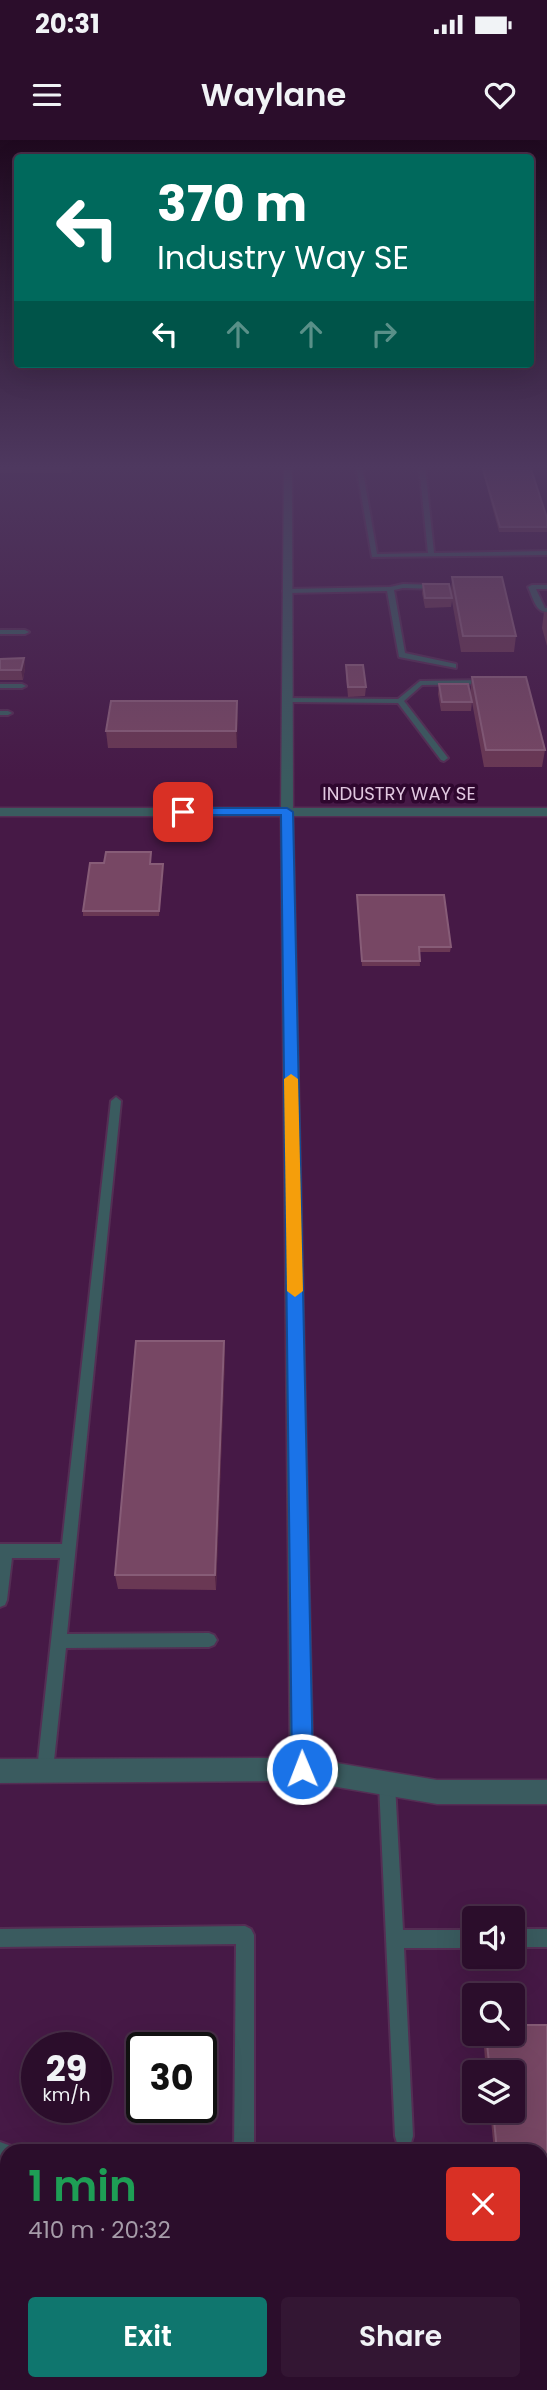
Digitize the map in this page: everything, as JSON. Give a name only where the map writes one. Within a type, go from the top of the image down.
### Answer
[{"type":"street","points":[[287,571],[287,812],[302,1769]]},
{"type":"street","name":"INDUSTRY WAY SE","points":[[0,812],[547,812]]},
{"type":"street","points":[[0,1771],[302,1769],[437,1792],[547,1792]]},
{"type":"lane","points":[[287,591],[390,589],[403,586],[453,587]]},
{"type":"lane","points":[[547,587],[532,587],[542,610],[547,610]]},
{"type":"lane","points":[[390,589],[402,655],[453,666]]},
{"type":"lane","points":[[0,632],[25,632]]},
{"type":"lane","points":[[287,700],[400,701],[420,683],[492,682]]},
{"type":"lane","points":[[0,686],[22,686]]},
{"type":"lane","points":[[400,701],[443,758]]},
{"type":"lane","points":[[45,1770],[116,1101]]},
{"type":"lane","points":[[0,1601],[3,1551],[67,1551]]},
{"type":"lane","points":[[58,1641],[209,1640]]},
{"type":"lane","points":[[387,1783],[404,2136]]},
{"type":"lane","points":[[0,1938],[245,1935],[244,2144]]},
{"type":"lane","points":[[525,1938],[547,1938]]},
{"type":"lane","points":[[393,1939],[462,1939]]},
{"type":"shaded area","points":[[0,571],[547,571],[547,2144],[0,2144]]},
{"type":"building","points":[[452,577],[502,577],[516,636],[463,636]]},
{"type":"building","points":[[423,584],[449,584],[452,598],[425,598]]},
{"type":"building","points":[[24,658],[21,670],[0,670],[0,659]]},
{"type":"building","points":[[346,665],[363,665],[366,687],[348,687]]},
{"type":"building","points":[[472,677],[526,677],[545,750],[486,750]]},
{"type":"building","points":[[439,684],[468,684],[472,702],[442,702]]},
{"type":"building","points":[[111,701],[237,701],[236,731],[106,731]]},
{"type":"building","points":[[106,852],[151,852],[150,864],[163,864],[159,911],[83,911],[90,863],[104,863]]},
{"type":"building","points":[[357,895],[444,895],[451,947],[419,947],[420,961],[362,961]]},
{"type":"building","points":[[136,1341],[224,1341],[215,1575],[115,1575]]},
{"type":"building","points":[[525,2025],[547,2025],[547,2144],[496,2144],[494,2123],[525,2123],[525,2060],[489,2060],[487,2046],[525,2046]]},
{"type":"slow traffic","points":[[291,1079],[295,1291]]},
{"type":"route","points":[[183,812],[287,812],[302,1769]]}]
